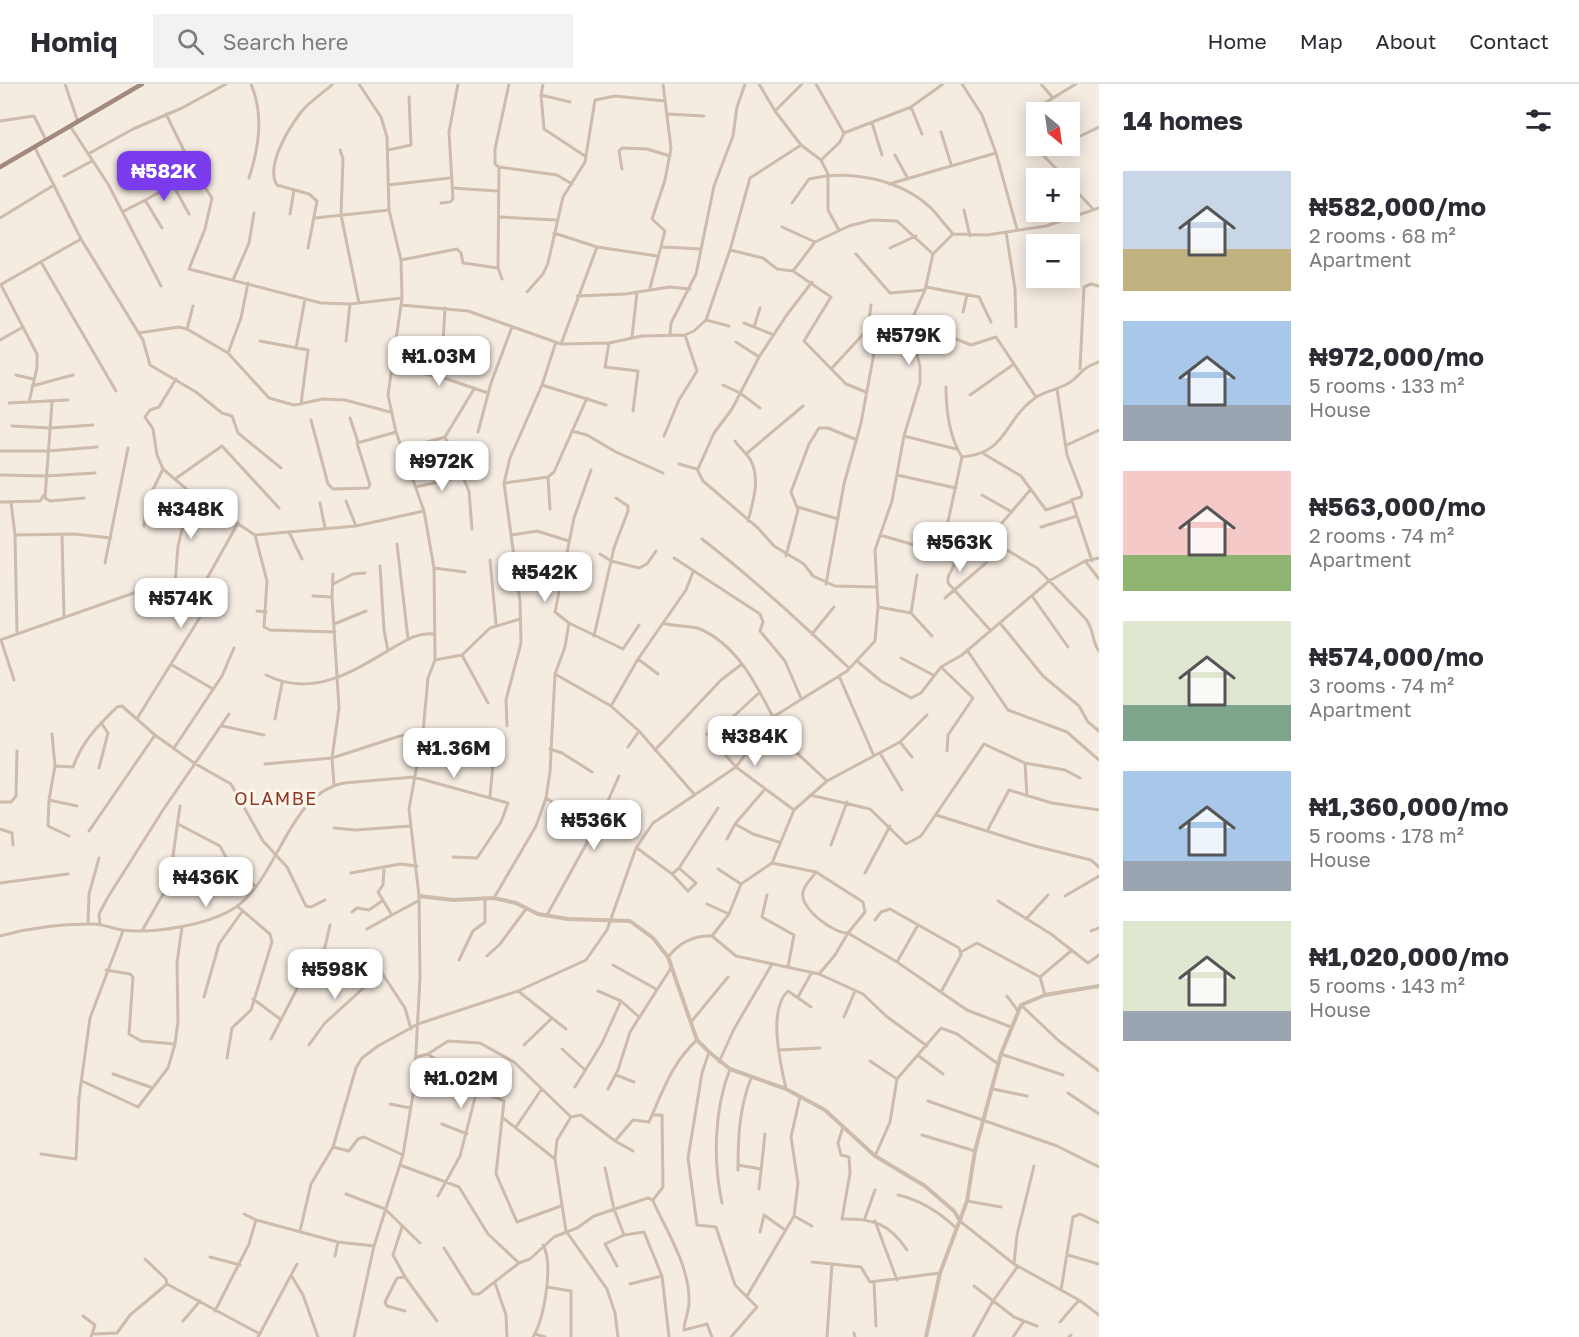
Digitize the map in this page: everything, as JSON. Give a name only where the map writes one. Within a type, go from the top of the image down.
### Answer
[{"type":"main road","points":[[0,166],[142,84]]},
{"type":"street","points":[[65,84],[78,122]]},
{"type":"street","points":[[88,154],[133,129],[195,102],[226,84]]},
{"type":"street","points":[[249,178],[259,144],[259,118],[251,84]]},
{"type":"street","points":[[308,248],[315,218],[315,198],[278,185],[274,180],[277,152],[301,112],[333,84]]},
{"type":"street","points":[[354,1337],[374,1246],[400,1164],[410,1108],[418,1024],[420,943],[417,866],[409,809],[423,732],[428,678],[435,660],[434,568],[424,511],[396,432],[388,395],[402,298],[400,260],[388,210],[388,150],[385,126],[359,84]]},
{"type":"street","points":[[508,84],[494,158],[495,164],[499,167],[557,175],[572,184]]},
{"type":"street","points":[[543,84],[541,95],[544,129],[585,156]]},
{"type":"street","points":[[650,288],[665,228],[652,219],[670,156],[668,114],[663,84]]},
{"type":"street","points":[[670,335],[671,323],[690,289],[716,180],[734,136],[737,107],[745,84]]},
{"type":"street","points":[[759,84],[775,111],[801,145],[821,160],[828,174],[828,210],[839,230]]},
{"type":"street","points":[[775,111],[802,84]]},
{"type":"street","points":[[816,84],[844,133]]},
{"type":"street","points":[[821,160],[840,142],[844,133],[911,107],[944,84]]},
{"type":"street","points":[[962,84],[982,115],[996,153],[1017,229]]},
{"type":"street","points":[[1041,84],[1052,97]]},
{"type":"street","points":[[1046,102],[1076,84]]},
{"type":"street","points":[[441,203],[452,201],[449,132],[456,85]]},
{"type":"street","points":[[541,95],[570,102]]},
{"type":"street","points":[[527,292],[543,274],[563,197],[585,162],[595,100],[615,96],[665,101]]},
{"type":"street","points":[[388,150],[411,145],[409,97]]},
{"type":"street","points":[[911,107],[922,134]]},
{"type":"street","points":[[166,114],[193,169],[212,198],[205,229],[189,269],[249,282],[321,303],[350,304],[402,298]]},
{"type":"street","points":[[668,114],[704,116]]},
{"type":"street","points":[[0,121],[34,116],[46,140]]},
{"type":"street","points":[[872,123],[882,154]]},
{"type":"street","points":[[69,126],[124,212],[161,286]]},
{"type":"street","points":[[1080,136],[1099,127]]},
{"type":"street","points":[[941,132],[951,164]]},
{"type":"street","points":[[401,305],[477,313],[561,344],[609,343],[632,338],[685,335],[694,332],[706,320],[730,250],[750,178],[801,145]]},
{"type":"street","points":[[34,148],[81,239],[147,348],[150,366],[176,380],[222,413],[231,416],[238,433],[281,468]]},
{"type":"street","points":[[622,170],[619,152],[622,148],[647,149],[670,156]]},
{"type":"street","points":[[340,150],[343,159],[342,215],[359,303]]},
{"type":"street","points":[[889,184],[951,164],[996,153]]},
{"type":"street","points":[[124,212],[173,185],[193,169],[203,154]]},
{"type":"street","points":[[895,155],[907,177]]},
{"type":"street","points":[[1044,156],[1055,168]]},
{"type":"street","points":[[64,176],[92,161]]},
{"type":"street","points":[[499,167],[498,268],[502,279]]},
{"type":"street","points":[[792,203],[806,180],[828,174],[869,177],[889,184],[931,208],[953,234],[970,236],[1046,226],[1099,208]]},
{"type":"street","points":[[388,185],[450,178]]},
{"type":"street","points":[[0,218],[54,185]]},
{"type":"street","points":[[173,185],[189,214]]},
{"type":"street","points":[[452,188],[497,191]]},
{"type":"street","points":[[290,214],[294,190]]},
{"type":"street","points":[[1080,195],[1093,209]]},
{"type":"street","points":[[145,200],[162,228]]},
{"type":"street","points":[[315,218],[388,210]]},
{"type":"street","points":[[964,210],[970,236]]},
{"type":"street","points":[[233,280],[249,243],[254,213]]},
{"type":"street","points":[[500,217],[556,220]]},
{"type":"street","points":[[793,271],[815,242],[861,221],[882,219],[897,221],[933,254]]},
{"type":"street","points":[[782,227],[815,242]]},
{"type":"street","points":[[554,232],[597,247],[658,256]]},
{"type":"street","points":[[1006,232],[1015,289],[1016,327]]},
{"type":"street","points":[[874,353],[890,337],[913,322],[925,288],[933,254],[953,234]]},
{"type":"street","points":[[890,248],[916,236]]},
{"type":"street","points":[[29,402],[37,354],[0,285],[81,239]]},
{"type":"street","points":[[561,344],[597,247]]},
{"type":"street","points":[[662,247],[701,249]]},
{"type":"street","points":[[400,260],[458,249],[463,263],[498,268]]},
{"type":"street","points":[[730,250],[763,258],[777,269],[793,271],[831,297],[804,340],[852,388],[866,392]]},
{"type":"street","points":[[856,254],[890,293],[925,288],[981,299],[991,322]]},
{"type":"street","points":[[41,262],[116,392]]},
{"type":"street","points":[[228,353],[242,318],[249,282]]},
{"type":"street","points":[[697,469],[714,433],[732,409],[759,357],[812,282]]},
{"type":"street","points":[[962,457],[984,454],[994,447],[1019,413],[1036,397],[1074,380],[1080,369],[1084,287],[1091,284],[1099,286]]},
{"type":"street","points":[[577,296],[637,292],[650,288],[690,289]]},
{"type":"street","points":[[632,338],[637,292]]},
{"type":"street","points":[[963,312],[967,295]]},
{"type":"street","points":[[296,348],[304,298]]},
{"type":"street","points":[[346,341],[350,304]]},
{"type":"street","points":[[826,584],[844,484],[857,440],[874,353],[868,329],[872,305]]},
{"type":"street","points":[[187,329],[193,306]]},
{"type":"street","points":[[441,377],[445,308]]},
{"type":"street","points":[[754,327],[760,308]]},
{"type":"street","points":[[706,320],[729,326]]},
{"type":"street","points":[[913,322],[971,345],[996,337],[1036,397]]},
{"type":"street","points":[[744,323],[774,335]]},
{"type":"street","points":[[300,1231],[310,1184],[333,1147],[358,1063],[378,1046],[418,1024],[518,991],[586,960],[604,936],[636,848],[653,823],[736,767],[773,717],[839,676],[857,661],[876,636],[878,607],[874,556],[892,501],[904,436],[920,383],[920,366],[909,326]]},
{"type":"street","points":[[0,340],[23,327]]},
{"type":"street","points":[[137,333],[179,327],[187,329],[228,353],[268,398],[282,403],[301,404],[323,399],[345,400],[390,412]]},
{"type":"street","points":[[478,432],[488,393],[512,327]]},
{"type":"street","points":[[831,369],[868,329]]},
{"type":"street","points":[[664,436],[679,400],[696,371],[685,335]]},
{"type":"street","points":[[260,340],[306,349],[310,353],[301,404]]},
{"type":"street","points":[[507,726],[506,700],[521,643],[512,535],[504,483],[510,458],[542,385],[556,342]]},
{"type":"street","points":[[736,342],[759,357]]},
{"type":"street","points":[[609,343],[605,363],[608,369],[638,371],[633,411]]},
{"type":"street","points":[[1080,369],[1099,362]]},
{"type":"street","points":[[970,395],[1014,364]]},
{"type":"street","points":[[392,368],[441,377],[488,393]]},
{"type":"street","points":[[16,375],[33,379]]},
{"type":"street","points":[[32,386],[72,375]]},
{"type":"street","points":[[176,380],[159,407],[150,410],[145,417],[153,429],[157,455],[163,469],[191,493],[255,535],[267,581],[264,627],[335,632]]},
{"type":"street","points":[[542,385],[606,405]]},
{"type":"street","points":[[723,385],[740,393],[760,408]]},
{"type":"street","points":[[944,540],[962,457],[956,449],[947,410],[946,387]]},
{"type":"street","points":[[402,449],[445,437],[474,389]]},
{"type":"street","points":[[984,454],[1021,476],[1046,510],[1081,497],[1082,494],[1071,468],[1057,389]]},
{"type":"street","points":[[504,483],[548,477],[554,472],[587,398]]},
{"type":"street","points":[[9,403],[68,400]]},
{"type":"street","points":[[52,402],[45,498],[50,501],[84,498]]},
{"type":"street","points":[[746,454],[803,406]]},
{"type":"street","points":[[311,420],[328,484],[333,489],[365,489],[370,485],[350,418]]},
{"type":"street","points":[[12,426],[50,428],[93,425]]},
{"type":"street","points":[[786,556],[798,507],[791,492],[809,444],[819,428],[828,428],[857,440]]},
{"type":"street","points":[[1067,445],[1099,430]]},
{"type":"street","points":[[572,431],[587,435],[616,452],[663,473]]},
{"type":"street","points":[[358,442],[396,432]]},
{"type":"street","points":[[904,436],[956,449]]},
{"type":"street","points":[[445,437],[464,476],[472,500],[472,529]]},
{"type":"street","points":[[735,441],[746,454],[754,470],[755,480],[748,521]]},
{"type":"street","points":[[175,479],[222,446],[279,508]]},
{"type":"street","points":[[0,451],[48,451],[97,447]]},
{"type":"street","points":[[105,563],[128,448]]},
{"type":"street","points":[[679,464],[697,469],[703,481],[786,556],[804,564],[813,576],[826,584],[877,587]]},
{"type":"street","points":[[144,526],[146,504],[163,469]]},
{"type":"street","points":[[591,470],[569,541],[555,612],[569,623],[623,649],[639,625]]},
{"type":"street","points":[[0,475],[46,476],[95,472]]},
{"type":"street","points":[[897,475],[956,488]]},
{"type":"street","points":[[416,487],[464,476]]},
{"type":"street","points":[[548,477],[550,509]]},
{"type":"street","points":[[1031,489],[996,530],[995,538],[1002,547],[1036,568],[1092,626],[1096,649],[1099,651]]},
{"type":"street","points":[[0,502],[40,501],[46,491]]},
{"type":"street","points":[[175,584],[178,546],[191,493]]},
{"type":"street","points":[[981,495],[1012,512]]},
{"type":"street","points":[[594,636],[611,561],[628,506],[615,498]]},
{"type":"street","points":[[346,501],[356,526]]},
{"type":"street","points":[[1069,501],[1077,516],[1092,561]]},
{"type":"street","points":[[11,502],[15,536],[17,632]]},
{"type":"street","points":[[320,503],[325,528]]},
{"type":"street","points":[[798,507],[838,519]]},
{"type":"street","points":[[255,535],[356,526],[424,511]]},
{"type":"street","points":[[1041,527],[1077,516]]},
{"type":"street","points":[[200,591],[238,523]]},
{"type":"street","points":[[512,535],[537,531],[569,541]]},
{"type":"street","points":[[289,532],[302,559]]},
{"type":"street","points":[[15,536],[62,535],[111,538]]},
{"type":"street","points":[[62,535],[64,616]]},
{"type":"street","points":[[880,535],[921,547]]},
{"type":"street","points":[[702,539],[748,573],[777,604],[849,668]]},
{"type":"street","points":[[397,544],[408,639]]},
{"type":"street","points":[[964,545],[948,577],[948,583],[991,630]]},
{"type":"street","points":[[600,554],[611,561],[639,568],[646,564],[656,550]]},
{"type":"street","points":[[674,558],[693,572],[747,603],[760,614],[763,621],[760,631],[785,662],[801,698]]},
{"type":"street","points":[[857,661],[882,681],[910,698],[921,693],[941,667],[967,650],[1049,581],[1085,561],[1099,558]]},
{"type":"street","points":[[490,560],[496,624]]},
{"type":"street","points":[[1085,561],[1099,579]]},
{"type":"street","points":[[945,598],[957,591],[986,563]]},
{"type":"street","points":[[380,566],[388,651]]},
{"type":"street","points":[[434,568],[465,572]]},
{"type":"street","points":[[611,706],[638,659],[687,590],[693,572]]},
{"type":"street","points":[[333,584],[353,574],[365,573]]},
{"type":"street","points":[[333,574],[332,597],[339,708],[332,758],[334,785]]},
{"type":"street","points":[[910,613],[917,575]]},
{"type":"street","points":[[14,680],[0,640],[17,632],[155,585],[175,584],[200,591],[208,598],[207,606],[138,717]]},
{"type":"street","points":[[313,596],[332,597]]},
{"type":"street","points":[[1032,596],[1068,647]]},
{"type":"street","points":[[812,634],[834,607]]},
{"type":"street","points":[[878,607],[910,613],[932,636]]},
{"type":"street","points":[[257,611],[266,612]]},
{"type":"street","points":[[334,624],[366,611]]},
{"type":"street","points":[[435,660],[462,655],[496,624],[520,619]]},
{"type":"street","points":[[494,898],[536,826],[546,798],[555,674],[565,647],[569,623]]},
{"type":"street","points":[[663,623],[699,629],[729,649],[742,664],[773,717]]},
{"type":"street","points":[[1000,623],[1043,676],[1067,694],[1079,706],[1088,722],[1099,731]]},
{"type":"street","points":[[267,675],[282,682],[316,683],[336,680],[408,639],[422,633],[434,634]]},
{"type":"street","points":[[174,748],[213,689],[234,648]]},
{"type":"street","points":[[967,650],[1008,710],[1067,732],[1099,760]]},
{"type":"street","points":[[462,655],[488,703]]},
{"type":"street","points":[[901,658],[933,675]]},
{"type":"street","points":[[638,659],[658,674]]},
{"type":"street","points":[[172,664],[213,689]]},
{"type":"street","points":[[655,750],[721,680],[742,664]]},
{"type":"street","points":[[941,667],[973,698],[948,735],[947,751]]},
{"type":"street","points":[[555,674],[611,706],[639,731],[695,795]]},
{"type":"street","points":[[839,676],[874,756]]},
{"type":"street","points":[[275,719],[282,682]]},
{"type":"street","points":[[723,726],[760,692]]},
{"type":"street","points":[[55,766],[73,767],[81,746],[119,706],[138,717],[155,735],[194,763],[231,784],[263,841],[287,867],[308,907],[325,900]]},
{"type":"street","points":[[100,924],[99,914],[108,897],[194,763],[229,714]]},
{"type":"street","points":[[712,936],[729,914],[741,884],[772,863],[794,810],[827,781],[900,742],[927,715]]},
{"type":"street","points":[[99,768],[108,733],[102,724]]},
{"type":"street","points":[[222,726],[264,735]]},
{"type":"street","points":[[628,747],[639,731]]},
{"type":"street","points":[[265,764],[332,758],[400,736],[423,732]]},
{"type":"street","points":[[490,796],[496,756],[496,733]]},
{"type":"street","points":[[52,734],[55,766],[49,800],[49,828],[69,836]]},
{"type":"street","points":[[707,734],[736,767],[794,810]]},
{"type":"street","points":[[89,831],[155,735]]},
{"type":"street","points":[[784,741],[827,781]]},
{"type":"street","points":[[900,742],[912,757]]},
{"type":"street","points":[[810,795],[870,809],[906,844],[921,836],[984,744],[1025,763],[1065,770],[1080,778]]},
{"type":"street","points":[[550,749],[562,753],[592,772]]},
{"type":"street","points":[[0,802],[11,802],[16,796],[17,751]]},
{"type":"street","points":[[880,753],[902,790]]},
{"type":"street","points":[[459,757],[496,756]]},
{"type":"street","points":[[1025,763],[1027,796]]},
{"type":"street","points":[[546,915],[592,835],[619,776]]},
{"type":"street","points":[[0,936],[16,931],[88,924],[100,924],[123,930],[182,927],[237,906],[275,856],[308,802],[320,791],[334,785],[414,777],[490,796],[508,803],[501,822],[477,858],[453,857]]},
{"type":"street","points":[[727,838],[735,824],[765,789]]},
{"type":"street","points":[[987,831],[1009,790],[1052,803],[1099,810]]},
{"type":"street","points":[[546,798],[571,815]]},
{"type":"street","points":[[49,800],[77,806]]},
{"type":"street","points":[[831,845],[847,802]]},
{"type":"street","points":[[143,929],[169,884],[180,806]]},
{"type":"street","points":[[672,874],[679,868],[718,808]]},
{"type":"street","points":[[935,814],[1091,860],[1099,867]]},
{"type":"street","points":[[178,824],[220,846],[230,865],[254,886]]},
{"type":"street","points":[[735,824],[753,834],[779,842]]},
{"type":"street","points":[[334,828],[356,830],[411,826]]},
{"type":"street","points":[[865,873],[890,826]]},
{"type":"street","points":[[0,829],[12,833],[13,845]]},
{"type":"street","points":[[636,848],[672,874],[688,891],[696,886],[695,881],[679,868]]},
{"type":"street","points":[[88,924],[89,894],[99,858]]},
{"type":"street","points":[[772,863],[816,872],[862,902],[865,907],[865,912],[848,933],[835,956],[819,974]]},
{"type":"street","points":[[351,873],[400,864],[417,866]]},
{"type":"street","points":[[384,868],[383,885],[378,891],[382,901],[393,915]]},
{"type":"street","points":[[718,869],[741,884]]},
{"type":"street","points":[[816,872],[804,889],[803,899],[806,906],[840,934],[848,933],[897,962],[967,1010],[1011,1027]]},
{"type":"street","points":[[0,883],[69,874]]},
{"type":"street","points":[[1065,896],[1099,876]]},
{"type":"street","points":[[1026,919],[1048,895]]},
{"type":"street","points":[[767,896],[762,917],[794,935],[788,967]]},
{"type":"street","points":[[367,929],[419,898],[453,900],[494,898],[516,903],[526,909],[546,915],[568,919],[630,921],[653,938],[668,957],[697,1040],[719,1062],[730,1070],[786,1089],[825,1110],[875,1156],[926,1186],[954,1211],[961,1221],[1016,1265],[1079,1300],[1099,1315]]},
{"type":"street","points":[[459,960],[471,933],[485,922],[485,898]]},
{"type":"street","points":[[352,912],[357,908],[369,910],[382,901]]},
{"type":"street","points":[[998,901],[1088,963],[1099,955]]},
{"type":"street","points":[[707,904],[729,914]]},
{"type":"street","points":[[227,1058],[232,1028],[248,1016],[272,939],[270,934],[241,913],[237,906]]},
{"type":"street","points":[[487,956],[500,944],[526,909]]},
{"type":"street","points":[[875,920],[881,912],[890,909],[961,952]]},
{"type":"street","points":[[204,997],[219,944],[241,913]]},
{"type":"street","points":[[271,1039],[304,975],[325,948],[330,925]]},
{"type":"street","points":[[897,962],[918,925]]},
{"type":"street","points":[[82,1081],[138,1107],[168,1068],[175,1044],[178,1021],[177,963],[182,927]]},
{"type":"street","points":[[1091,931],[1099,928]]},
{"type":"street","points":[[41,1154],[76,1159],[90,1018],[106,970],[123,930]]},
{"type":"street","points":[[668,957],[682,944],[704,936],[712,936],[736,956],[819,974],[871,999],[886,1016],[927,1046]]},
{"type":"street","points":[[941,992],[961,952],[977,943],[1040,977],[1045,995]]},
{"type":"street","points":[[1040,977],[1071,950]]},
{"type":"street","points":[[360,959],[370,955],[382,971],[405,1008],[411,1029]]},
{"type":"street","points":[[719,1062],[734,1029],[772,964]]},
{"type":"street","points":[[614,965],[656,988]]},
{"type":"street","points":[[608,1089],[638,1016],[672,966]]},
{"type":"street","points":[[106,970],[130,974],[133,977],[129,1034],[141,1041],[175,1044]]},
{"type":"street","points":[[309,1045],[324,1024],[382,971]]},
{"type":"street","points":[[798,997],[812,972]]},
{"type":"street","points":[[690,1023],[728,977]]},
{"type":"street","points":[[1021,1005],[1045,995],[1099,986]]},
{"type":"street","points":[[598,990],[621,1001],[638,1016]]},
{"type":"street","points":[[518,991],[566,1029]]},
{"type":"street","points":[[786,1089],[777,1036],[780,1004],[788,991],[811,1007]]},
{"type":"street","points":[[844,1017],[855,991]]},
{"type":"street","points":[[1007,996],[1019,1012]]},
{"type":"street","points":[[253,999],[280,1019]]},
{"type":"street","points":[[575,1088],[602,1043],[621,1001]]},
{"type":"street","points":[[926,1337],[940,1273],[955,1227],[961,1221],[967,1201],[975,1151],[985,1122],[998,1064],[1021,1005]]},
{"type":"street","points":[[1021,1005],[1059,1041],[1099,1071]]},
{"type":"street","points":[[525,1045],[551,1019]]},
{"type":"street","points":[[875,1156],[890,1122],[897,1079],[941,1028],[946,1028],[998,1064]]},
{"type":"street","points":[[615,1141],[633,1120],[647,1123],[685,1050],[697,1040]]},
{"type":"street","points":[[416,1057],[428,1054],[448,1041],[480,1042],[510,1059],[571,1117]]},
{"type":"street","points":[[779,1050],[820,1048]]},
{"type":"street","points":[[562,1049],[585,1069]]},
{"type":"street","points":[[709,1052],[702,1073],[688,1158],[697,1225],[716,1227],[724,1245],[735,1285],[757,1307],[731,1337]]},
{"type":"street","points":[[428,1054],[477,1090],[504,1101],[496,1174],[515,1219],[520,1223],[561,1206]]},
{"type":"street","points":[[1001,1054],[1063,1075]]},
{"type":"street","points":[[919,1056],[944,1074]]},
{"type":"street","points":[[870,1062],[897,1079]]},
{"type":"street","points":[[722,1203],[717,1181],[717,1146],[724,1085],[730,1070]]},
{"type":"street","points":[[113,1074],[153,1088]]},
{"type":"street","points":[[616,1074],[634,1082]]},
{"type":"street","points":[[751,1078],[743,1098],[738,1130],[738,1167],[761,1169]]},
{"type":"street","points":[[993,1089],[1027,1096]]},
{"type":"street","points":[[438,1196],[460,1156],[477,1090]]},
{"type":"street","points":[[516,1128],[541,1090]]},
{"type":"street","points":[[1068,1093],[1099,1114]]},
{"type":"street","points":[[746,1297],[794,1216],[798,1183],[791,1137],[800,1097]]},
{"type":"street","points":[[928,1101],[1057,1146],[1099,1167]]},
{"type":"street","points":[[390,1104],[410,1108]]},
{"type":"street","points":[[618,1337],[615,1312],[607,1289],[566,1231],[555,1159],[557,1140],[571,1117],[584,1115],[615,1141],[633,1151]]},
{"type":"street","points":[[652,1115],[662,1115],[664,1135],[663,1187],[652,1200]]},
{"type":"street","points":[[503,1118],[555,1159]]},
{"type":"street","points":[[441,1124],[466,1134]]},
{"type":"street","points":[[843,1127],[838,1147],[842,1155],[849,1157],[850,1173],[842,1219],[866,1218],[888,1227],[907,1250]]},
{"type":"street","points":[[759,1189],[765,1134]]},
{"type":"street","points":[[922,1135],[975,1151]]},
{"type":"street","points":[[333,1147],[350,1152],[358,1139],[364,1137],[402,1155]]},
{"type":"street","points":[[400,1164],[445,1180],[462,1189],[483,1228],[519,1263]]},
{"type":"street","points":[[973,1337],[1016,1265],[1017,1235],[1034,1166]]},
{"type":"street","points":[[605,1168],[614,1209],[624,1235]]},
{"type":"street","points":[[866,1218],[875,1190]]},
{"type":"street","points":[[346,1194],[385,1209],[420,1243]]},
{"type":"street","points":[[898,1195],[914,1199],[943,1216],[955,1227]]},
{"type":"street","points":[[444,1248],[473,1294],[479,1294],[519,1263],[530,1259],[543,1245],[566,1231],[614,1209],[648,1198],[652,1200],[673,1241],[684,1275],[689,1303],[684,1330],[707,1324],[712,1337]]},
{"type":"street","points":[[967,1201],[1000,1207]]},
{"type":"street","points":[[244,1214],[256,1220],[338,1242],[374,1246]]},
{"type":"street","points":[[1061,1290],[1073,1218],[1080,1214],[1099,1223]]},
{"type":"street","points":[[760,1232],[764,1215],[786,1230]]},
{"type":"street","points":[[794,1216],[812,1226]]},
{"type":"street","points":[[215,1311],[240,1265],[256,1220]]},
{"type":"street","points":[[875,1221],[897,1280]]},
{"type":"street","points":[[402,1227],[392,1252],[405,1277],[437,1321]]},
{"type":"street","points":[[616,1266],[604,1245],[624,1235],[641,1232],[646,1234],[662,1276],[669,1337]]},
{"type":"street","points":[[335,1256],[338,1242]]},
{"type":"street","points":[[543,1245],[548,1256],[547,1287],[534,1336],[545,1337]]},
{"type":"street","points":[[1068,1255],[1099,1264]]},
{"type":"street","points":[[210,1257],[240,1265]]},
{"type":"street","points":[[145,1259],[166,1279],[167,1284],[259,1335],[297,1263]]},
{"type":"street","points":[[812,1262],[861,1267],[870,1282],[940,1273]]},
{"type":"street","points":[[827,1337],[832,1264]]},
{"type":"street","points":[[291,1275],[303,1294],[318,1337]]},
{"type":"street","points":[[630,1284],[662,1276]]},
{"type":"street","points":[[405,1277],[397,1278],[385,1302],[387,1306],[405,1311]]},
{"type":"street","points":[[874,1282],[876,1326]]},
{"type":"street","points":[[495,1283],[506,1315],[507,1337]]},
{"type":"street","points":[[83,1316],[94,1323],[92,1336],[117,1333],[130,1315],[167,1284]]},
{"type":"street","points":[[974,1286],[1024,1321],[1037,1326]]},
{"type":"street","points":[[547,1287],[571,1291],[571,1337]]},
{"type":"street","points":[[1060,1322],[1079,1300]]},
{"type":"street","points":[[183,1321],[200,1301]]},
{"type":"street","points":[[1013,1337],[1024,1321]]},
{"type":"district","name":"OLAMBE","points":[[276,798]]}]
